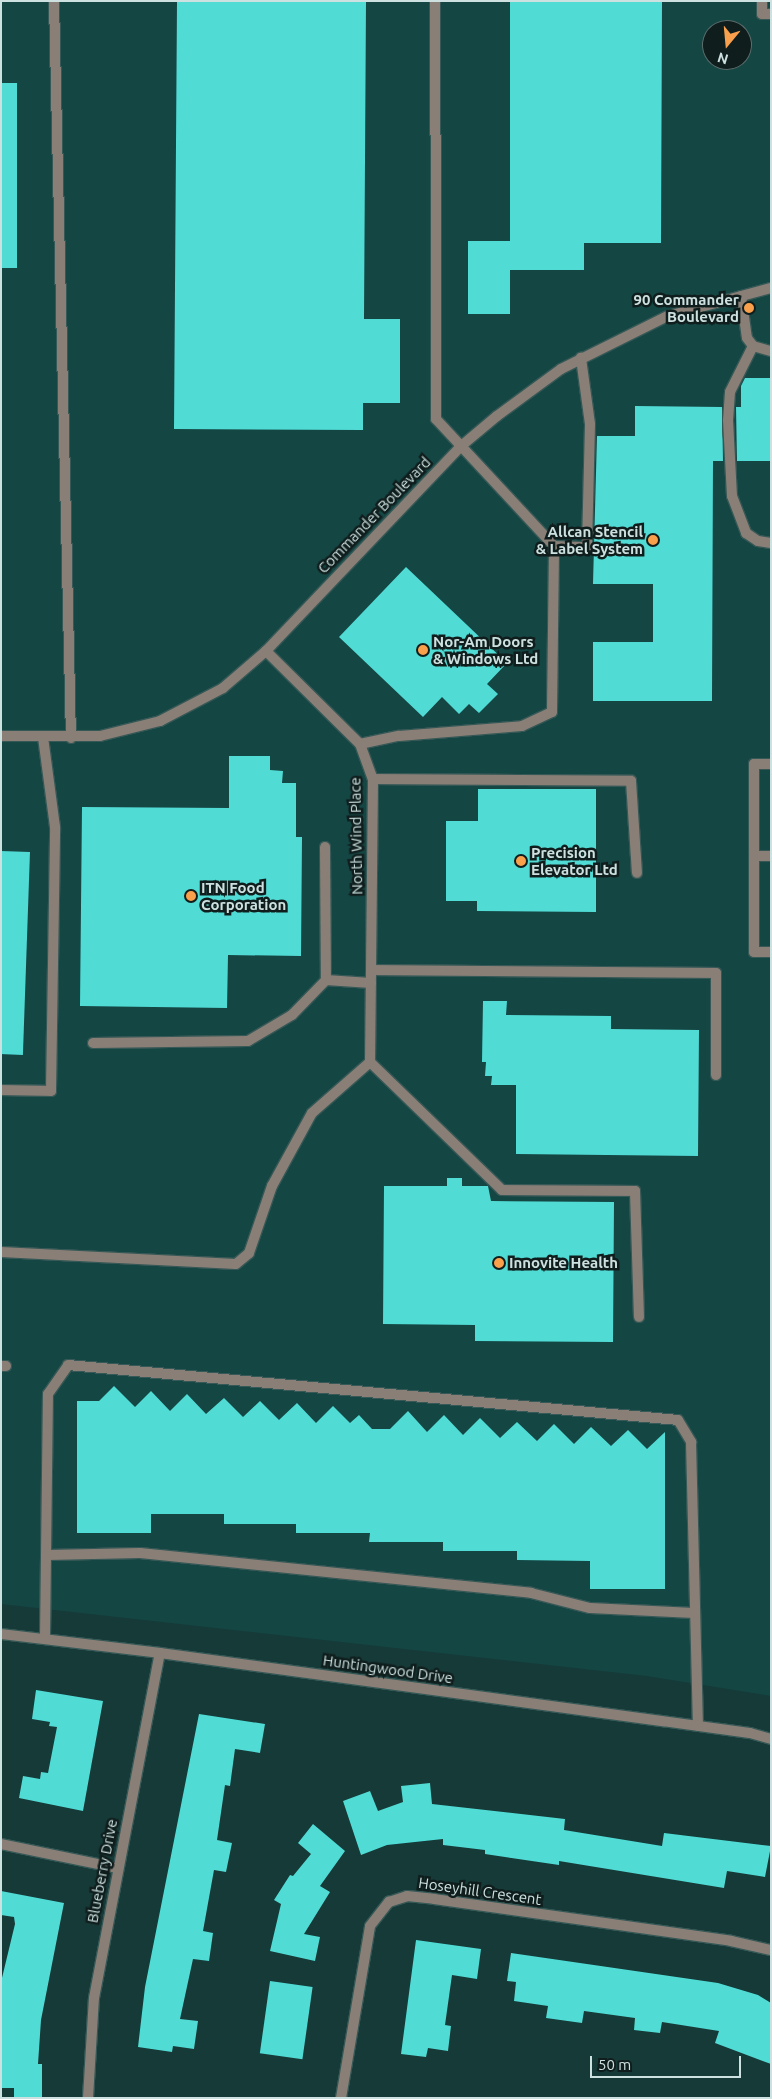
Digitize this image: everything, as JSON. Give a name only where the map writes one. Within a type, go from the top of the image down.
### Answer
[{"type":"street","points":[[54,1],[71,738]]},
{"type":"street","points":[[360,744],[416,734],[522,726],[552,712],[554,546],[436,419],[435,1]]},
{"type":"street","points":[[762,1],[762,14],[771,14]]},
{"type":"street","name":"Commander Boulevard","points":[[1,736],[71,738],[100,736],[160,720],[223,688],[266,651],[460,447],[496,416],[580,358],[668,316],[771,288]]},
{"type":"street","points":[[741,296],[747,338],[753,346],[771,351]]},
{"type":"street","points":[[753,346],[730,392],[728,420],[732,496],[746,533],[758,541],[771,544]]},
{"type":"street","points":[[554,546],[587,547],[590,424],[580,358]]},
{"type":"street","name":"North Wind Place","points":[[266,651],[360,744],[373,779],[370,1062]]},
{"type":"street","points":[[1,1090],[51,1092],[55,827],[43,737]]},
{"type":"street","points":[[771,764],[754,764],[754,952],[771,952]]},
{"type":"street","points":[[373,779],[631,781],[637,873]]},
{"type":"street","points":[[93,1043],[248,1040],[292,1015],[326,980],[324,847]]},
{"type":"street","points":[[754,856],[771,856]]},
{"type":"street","points":[[371,970],[716,973],[716,1075]]},
{"type":"street","points":[[326,980],[371,983]]},
{"type":"street","points":[[1,1252],[236,1264],[249,1253],[272,1186],[312,1114],[370,1062],[502,1190],[635,1190],[639,1318]]},
{"type":"street","points":[[46,1637],[48,1394],[68,1365],[678,1420],[691,1442],[698,1726]]},
{"type":"street","points":[[47,1555],[140,1553],[531,1593],[590,1608],[694,1613]]},
{"type":"street","name":"Huntingwood Drive","points":[[1,1634],[46,1637],[160,1652],[698,1726],[771,1739]]},
{"type":"street","name":"Blueberry Drive","points":[[88,2098],[94,1998],[160,1652]]},
{"type":"street","points":[[1,1844],[118,1868]]},
{"type":"street","name":"Hoseyhill Crescent","points":[[341,2098],[370,1926],[389,1902],[407,1896],[434,1899],[731,1941],[771,1950]]},
{"type":"shaded area","points":[[1,1],[771,1],[771,1696],[647,1676],[1,1604]]},
{"type":"building","points":[[177,1],[366,1],[364,319],[400,319],[400,403],[363,403],[363,430],[174,429]]},
{"type":"building","points":[[510,1],[662,1],[661,243],[584,243],[584,270],[510,270],[510,314],[468,314],[468,241],[510,241]]},
{"type":"building","points":[[1,83],[17,83],[17,268],[1,268]]},
{"type":"building","points":[[745,378],[771,378],[771,461],[737,461],[736,407],[741,407],[741,386]]},
{"type":"building","name":"Allcan Stencil & Label System","points":[[635,406],[722,407],[723,461],[713,461],[712,701],[593,701],[593,642],[653,642],[653,584],[593,584],[597,436],[635,436]]},
{"type":"building","name":"Nor-Am Doors & Windows Ltd","points":[[406,567],[507,663],[487,684],[498,694],[479,713],[469,704],[459,714],[442,697],[423,717],[339,637]]},
{"type":"building","name":"ITN Food Corporation","points":[[229,756],[270,756],[270,770],[283,771],[282,783],[296,783],[296,837],[302,837],[301,956],[228,955],[227,1008],[80,1006],[82,807],[229,808]]},
{"type":"building","name":"Precision Elevator Ltd","points":[[478,789],[596,789],[596,912],[477,911],[477,901],[446,901],[446,821],[478,821]]},
{"type":"building","points":[[1,851],[30,852],[23,1055],[1,1054]]},
{"type":"building","points":[[483,1001],[507,1001],[506,1015],[611,1016],[611,1029],[699,1030],[698,1156],[516,1154],[516,1085],[491,1085],[492,1076],[485,1076],[486,1062],[482,1062]]},
{"type":"building","name":"Innovite Health","points":[[447,1178],[462,1178],[462,1186],[488,1186],[491,1201],[614,1202],[613,1342],[475,1341],[475,1325],[383,1324],[384,1186],[447,1186]]},
{"type":"building","points":[[114,1386],[135,1407],[151,1391],[170,1411],[187,1394],[206,1414],[224,1398],[243,1417],[260,1401],[279,1420],[297,1403],[316,1423],[333,1406],[350,1423],[359,1415],[372,1429],[390,1429],[408,1411],[427,1432],[444,1415],[463,1435],[480,1418],[500,1438],[517,1422],[537,1441],[554,1424],[574,1444],[591,1427],[611,1446],[628,1430],[647,1449],[665,1432],[665,1589],[590,1589],[590,1561],[517,1560],[517,1551],[443,1551],[443,1542],[369,1542],[370,1533],[296,1533],[296,1524],[224,1524],[224,1514],[151,1514],[151,1533],[77,1533],[77,1401],[99,1401]]},
{"type":"building","points":[[36,1690],[103,1701],[83,1811],[19,1798],[23,1776],[40,1779],[41,1772],[48,1773],[57,1727],[49,1726],[50,1722],[32,1719]]},
{"type":"building","points":[[199,1714],[265,1724],[260,1753],[235,1749],[230,1786],[225,1785],[217,1840],[232,1843],[226,1872],[214,1870],[203,1931],[213,1933],[209,1961],[193,1959],[180,2019],[198,2021],[194,2049],[173,2046],[172,2052],[138,2047],[145,1987]]},
{"type":"building","points":[[430,1783],[432,1804],[565,1819],[564,1830],[662,1846],[664,1833],[771,1846],[765,1877],[727,1871],[724,1888],[559,1861],[559,1865],[485,1854],[485,1850],[443,1845],[443,1839],[387,1845],[361,1855],[343,1801],[370,1791],[378,1811],[403,1802],[401,1786]]},
{"type":"building","points":[[313,1824],[345,1851],[320,1886],[330,1892],[304,1934],[320,1937],[315,1961],[270,1951],[281,1904],[274,1900],[290,1875],[293,1876],[311,1854],[298,1843]]},
{"type":"building","points":[[1,1891],[64,1903],[41,2020],[38,2064],[42,2064],[42,2098],[14,2098],[14,2088],[1,2088],[1,1982],[15,1924],[14,1917],[1,1915]]},
{"type":"building","points":[[416,1940],[481,1949],[477,1979],[452,1975],[445,2025],[451,2026],[448,2051],[428,2048],[426,2057],[401,2054]]},
{"type":"building","points":[[511,1953],[718,1983],[758,1995],[771,2003],[771,2064],[715,2043],[719,2031],[662,2022],[660,2033],[634,2030],[635,2018],[584,2011],[582,2023],[546,2018],[548,2006],[514,2001],[516,1982],[507,1981]]},
{"type":"building","points":[[270,1981],[313,1987],[302,2059],[260,2053]]},
{"type":"place","name":"90 Commander Boulevard","points":[[749,308]]},
{"type":"place","name":"Allcan Stencil & Label System","points":[[653,540]]},
{"type":"place","name":"Nor-Am Doors & Windows Ltd","points":[[423,650]]},
{"type":"place","name":"Precision Elevator Ltd","points":[[521,861]]},
{"type":"place","name":"ITN Food Corporation","points":[[191,896]]},
{"type":"place","name":"Innovite Health","points":[[499,1263]]}]
